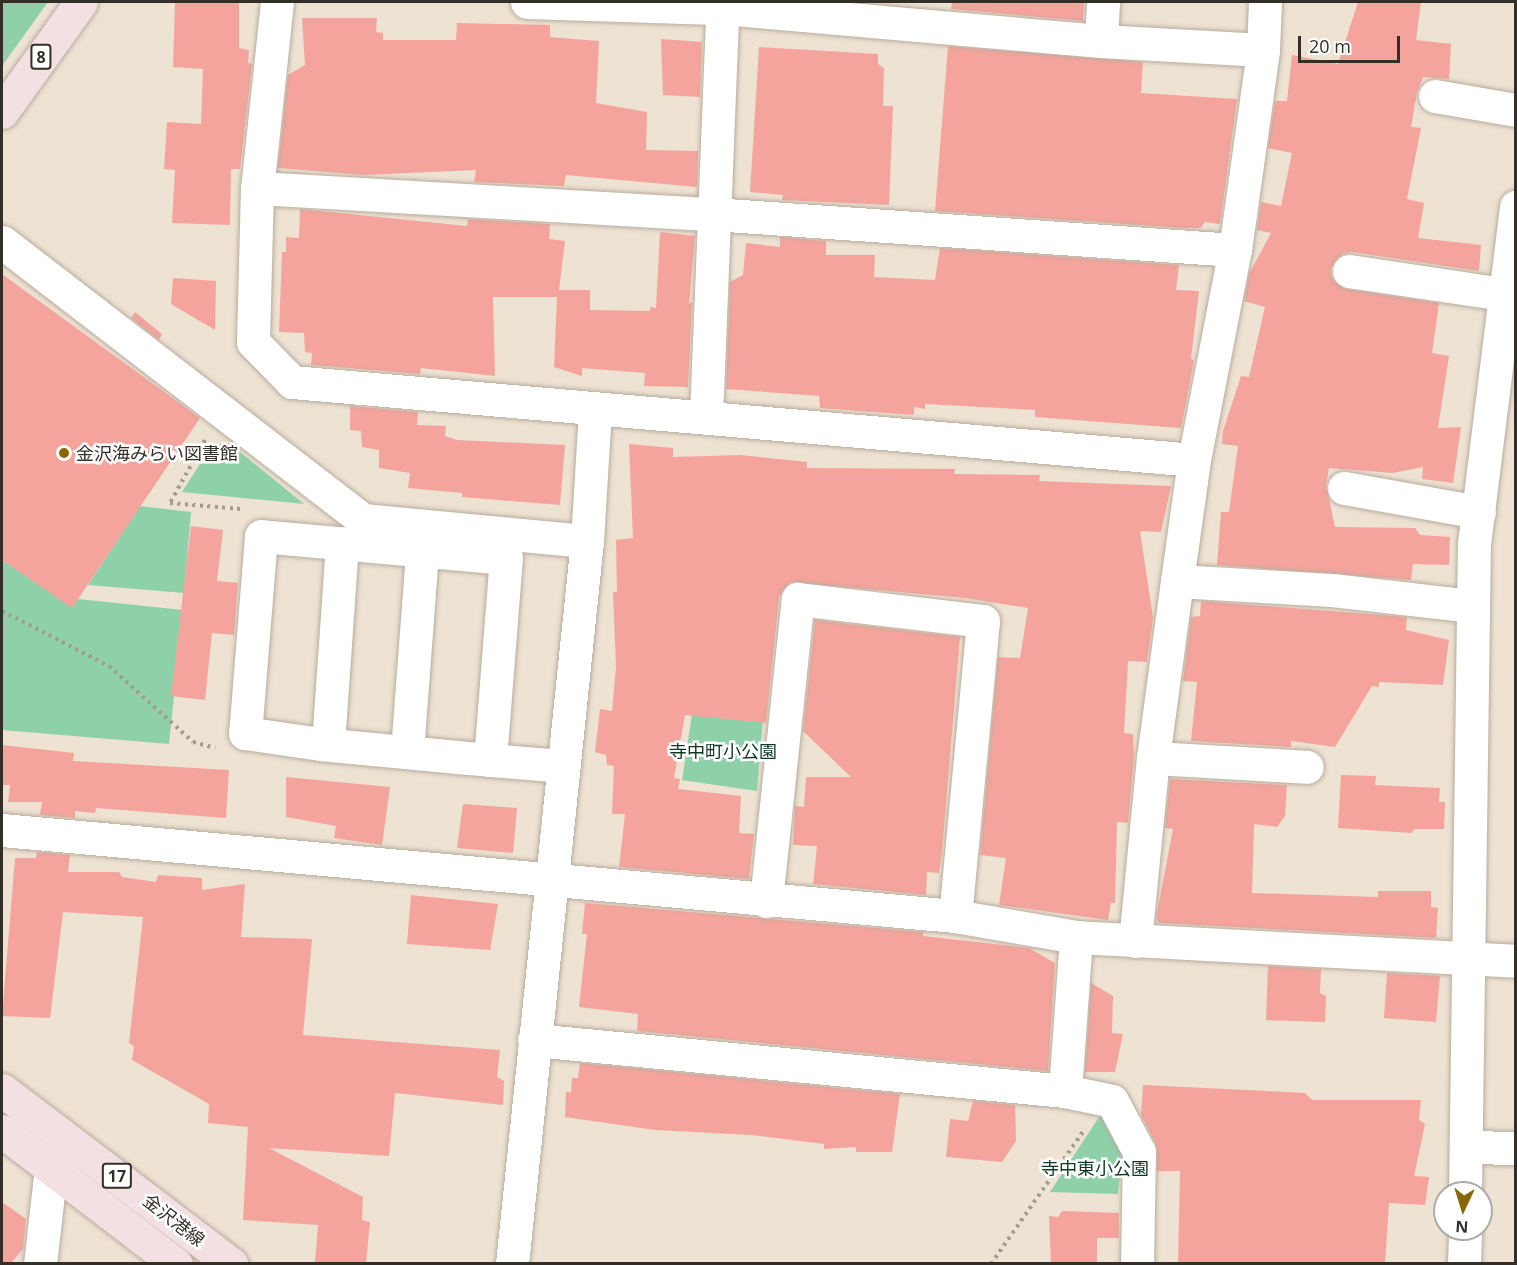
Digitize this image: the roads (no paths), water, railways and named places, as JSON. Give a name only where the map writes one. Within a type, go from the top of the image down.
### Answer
[{"type":"main road","name":"8","points":[[2,112],[81,2]]},
{"type":"main road","name":"金沢港線","points":[[2,1090],[74,1142],[231,1263]]},
{"type":"main road","name":"金沢港線","points":[[2,1131],[176,1263]]},
{"type":"street","points":[[277,2],[257,188],[253,342],[292,382],[1194,460]]},
{"type":"street","points":[[527,2],[723,5],[899,12],[1101,41],[1263,50]]},
{"type":"street","points":[[1101,41],[1103,2]]},
{"type":"street","points":[[1135,941],[1153,758],[1177,581],[1194,460],[1235,250],[1263,50],[1264,2]]},
{"type":"street","points":[[706,417],[712,214],[723,5]]},
{"type":"street","points":[[1435,96],[1515,110]]},
{"type":"street","points":[[257,188],[712,214],[1235,250]]},
{"type":"street","points":[[1466,1181],[1474,544],[1515,207]]},
{"type":"street","points":[[2,242],[363,520],[587,541]]},
{"type":"street","points":[[1349,271],[1503,294]]},
{"type":"street","points":[[512,1263],[587,541],[595,410]]},
{"type":"street","points":[[1344,488],[1479,512]]},
{"type":"street","points":[[490,760],[506,558],[261,536],[245,733],[328,744],[490,760],[563,766]]},
{"type":"street","points":[[328,744],[342,543]]},
{"type":"street","points":[[407,752],[422,551]]},
{"type":"street","points":[[1177,581],[1332,590],[1473,606]]},
{"type":"street","points":[[766,901],[798,599],[983,621],[955,916]]},
{"type":"street","points":[[1153,758],[1307,767]]},
{"type":"street","points":[[2,830],[766,901],[955,916],[1076,937],[1468,961],[1515,961]]},
{"type":"street","points":[[1065,1091],[1076,937]]},
{"type":"street","points":[[534,1040],[1065,1091],[1112,1101],[1139,1152],[1137,1263]]},
{"type":"street","points":[[40,1263],[51,1167],[74,1142]]},
{"type":"street","points":[[1466,1147],[1515,1148]]},
{"type":"street","points":[[1464,1263],[1465,1241]]},
{"type":"place","name":"金沢海みらい図書館","points":[[64,453]]},
{"type":"park label","name":"寺中町小公園","points":[[723,751]]},
{"type":"park label","name":"寺中東小公園","points":[[1095,1168]]}]
